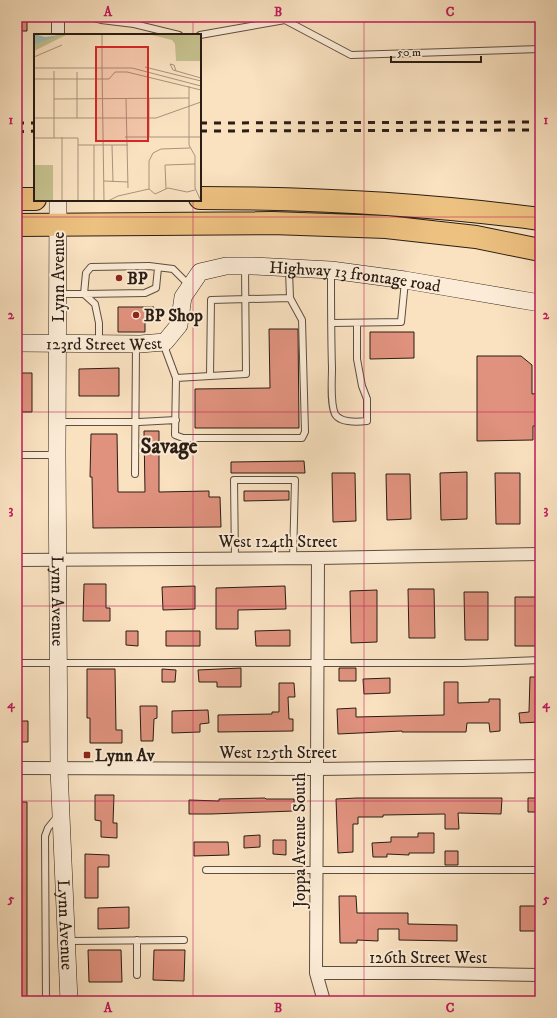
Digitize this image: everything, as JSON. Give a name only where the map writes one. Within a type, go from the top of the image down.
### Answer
[{"type":"highway","points":[[201,198],[246,198],[386,203],[479,211],[540,219]]},
{"type":"highway","points":[[17,199],[34,199]]},
{"type":"highway","points":[[17,225],[272,223],[386,228],[476,238],[540,250]]},
{"type":"main road","name":"Lynn Avenue","points":[[58,201],[57,456],[59,769],[69,1001]]},
{"type":"main road","name":"Highway 13 frontage road","points":[[186,292],[200,272],[226,266],[245,266],[331,270],[405,280],[540,303]]},
{"type":"main road","name":"123rd Street West","points":[[17,343],[136,344],[165,342],[178,325],[186,292]]},
{"type":"street","points":[[58,17],[58,34]]},
{"type":"street","name":"West 124th Street","points":[[17,560],[293,559],[540,554]]},
{"type":"street","name":"Joppa Avenue South","points":[[318,558],[316,973],[324,1001]]},
{"type":"street","name":"West 125th Street","points":[[17,768],[317,769],[540,766]]},
{"type":"street","name":"126th Street West","points":[[316,973],[540,975]]},
{"type":"lane","points":[[90,17],[101,20],[134,24],[175,34]]},
{"type":"lane","points":[[201,35],[280,19],[285,20],[351,55],[540,49]]},
{"type":"lane","points":[[84,294],[86,273],[91,268],[148,266],[173,270],[186,292]]},
{"type":"lane","points":[[176,378],[246,374],[245,266]]},
{"type":"lane","points":[[58,294],[145,293],[156,288],[158,268]]},
{"type":"lane","points":[[162,342],[176,378],[175,435],[183,438],[302,438],[305,432],[302,320],[290,298],[289,268]]},
{"type":"lane","points":[[331,270],[333,405],[336,415],[342,420],[361,422],[367,421],[367,398],[362,386],[357,359],[357,323]]},
{"type":"lane","points":[[332,323],[401,322],[405,280]]},
{"type":"lane","points":[[84,294],[95,304],[99,323],[99,343]]},
{"type":"lane","points":[[210,376],[211,300],[290,298]]},
{"type":"lane","points":[[540,339],[540,367]]},
{"type":"lane","points":[[135,474],[136,344]]},
{"type":"lane","points":[[57,422],[136,422],[176,420]]},
{"type":"lane","points":[[17,455],[57,456]]},
{"type":"lane","points":[[235,559],[234,480],[294,480],[293,559]]},
{"type":"lane","points":[[17,663],[463,663],[540,660]]},
{"type":"lane","points":[[46,1001],[45,836],[48,828],[61,812]]},
{"type":"lane","points":[[206,870],[540,870]]},
{"type":"lane","points":[[137,940],[137,975]]},
{"type":"lane","points":[[66,941],[184,940]]},
{"type":"building","points":[[17,17],[27,17],[27,31],[17,31]]},
{"type":"building","name":"BP Shop","points":[[118,307],[154,307],[154,322],[145,322],[145,332],[118,332]]},
{"type":"building","points":[[269,329],[298,329],[299,428],[195,428],[195,389],[270,388]]},
{"type":"building","points":[[370,332],[414,332],[414,358],[370,359]]},
{"type":"building","points":[[477,356],[521,356],[532,365],[532,394],[540,393],[540,426],[533,426],[533,440],[477,441]]},
{"type":"building","points":[[119,368],[119,396],[79,396],[79,369]]},
{"type":"building","points":[[17,373],[32,373],[32,412],[17,412]]},
{"type":"building","points":[[144,431],[159,431],[159,492],[209,491],[209,497],[220,497],[221,527],[93,528],[92,477],[90,477],[91,434],[117,434],[118,492],[145,492]]},
{"type":"building","points":[[304,461],[305,473],[231,473],[231,462]]},
{"type":"building","points":[[467,472],[467,519],[441,520],[440,473]]},
{"type":"building","points":[[332,473],[355,473],[356,521],[333,522]]},
{"type":"building","points":[[495,473],[520,473],[520,524],[496,524]]},
{"type":"building","points":[[386,474],[410,474],[411,519],[387,520]]},
{"type":"building","points":[[244,491],[289,491],[289,500],[244,501]]},
{"type":"building","points":[[84,584],[106,584],[106,608],[110,608],[110,621],[83,621]]},
{"type":"building","points":[[195,586],[195,609],[163,610],[162,587]]},
{"type":"building","points":[[285,586],[286,609],[238,610],[238,629],[216,629],[216,588]]},
{"type":"building","points":[[408,589],[434,589],[435,638],[409,638]]},
{"type":"building","points":[[377,590],[377,642],[351,643],[350,591]]},
{"type":"building","points":[[464,592],[488,592],[488,640],[465,640]]},
{"type":"building","points":[[515,597],[536,597],[539,646],[515,646]]},
{"type":"building","points":[[290,630],[290,646],[256,646],[255,631]]},
{"type":"building","points":[[126,631],[138,631],[138,646],[126,645]]},
{"type":"building","points":[[166,631],[200,631],[200,646],[166,646]]},
{"type":"building","points":[[241,668],[241,687],[217,687],[217,682],[199,682],[198,670]]},
{"type":"building","points":[[339,668],[356,668],[356,681],[339,681]]},
{"type":"building","points":[[87,669],[115,669],[116,730],[122,730],[122,743],[90,743],[90,718],[87,718]]},
{"type":"building","points":[[162,669],[176,670],[175,682],[162,682]]},
{"type":"building","points":[[530,677],[540,677],[540,718],[538,718],[538,722],[520,723],[519,713],[529,712]]},
{"type":"building","points":[[390,678],[390,693],[364,694],[363,679]]},
{"type":"building","points":[[444,682],[458,682],[458,703],[489,702],[489,699],[500,699],[500,731],[490,732],[489,723],[467,723],[466,732],[402,731],[338,734],[337,709],[356,708],[356,717],[444,715]]},
{"type":"building","points":[[279,683],[294,683],[295,697],[288,697],[289,719],[293,719],[293,731],[218,732],[218,715],[272,714],[272,712],[279,712]]},
{"type":"building","points":[[140,706],[157,706],[157,718],[154,719],[153,741],[141,741]]},
{"type":"building","points":[[208,710],[209,723],[200,724],[200,732],[172,733],[172,711]]},
{"type":"building","points":[[17,721],[28,721],[28,742],[17,742]]},
{"type":"building","points":[[95,795],[114,795],[113,823],[117,823],[117,838],[101,837],[101,821],[95,820]]},
{"type":"building","points":[[502,798],[501,814],[458,813],[459,829],[445,829],[445,814],[358,817],[358,824],[353,824],[353,852],[338,853],[336,799]]},
{"type":"building","points":[[528,798],[540,798],[540,812],[528,812]]},
{"type":"building","points":[[219,799],[294,799],[294,811],[189,814],[189,800],[219,801]]},
{"type":"building","points":[[17,802],[27,802],[27,1001],[17,1001]]},
{"type":"building","points":[[418,833],[434,833],[434,853],[409,853],[409,855],[387,854],[387,857],[373,857],[372,843],[391,842],[391,837],[418,837]]},
{"type":"building","points":[[260,835],[260,847],[244,848],[244,836]]},
{"type":"building","points":[[273,840],[286,840],[286,855],[273,854]]},
{"type":"building","points":[[194,842],[228,842],[229,855],[194,856]]},
{"type":"building","points":[[445,851],[458,851],[458,865],[445,865]]},
{"type":"building","points":[[85,854],[109,855],[109,867],[98,867],[98,898],[85,898]]},
{"type":"building","points":[[339,896],[356,896],[357,913],[408,913],[408,924],[457,925],[457,941],[399,940],[399,929],[378,929],[378,941],[357,940],[357,943],[340,943]]},
{"type":"building","points":[[520,906],[537,906],[537,931],[520,931]]},
{"type":"building","points":[[129,907],[129,928],[98,929],[98,908]]},
{"type":"building","points":[[88,950],[121,950],[122,982],[89,982]]},
{"type":"building","points":[[154,950],[185,950],[184,981],[153,980]]},
{"type":"railway","points":[[201,123],[540,122]]},
{"type":"railway","points":[[17,123],[34,123]]},
{"type":"railway","points":[[201,131],[540,130]]},
{"type":"railway","points":[[17,132],[34,131]]},
{"type":"place","name":"BP","points":[[119,278]]},
{"type":"place","name":"BP Shop","points":[[136,315]]},
{"type":"place","name":"Lynn Av","points":[[87,755]]},
{"type":"district","name":"Savage","points":[[169,446]]}]
